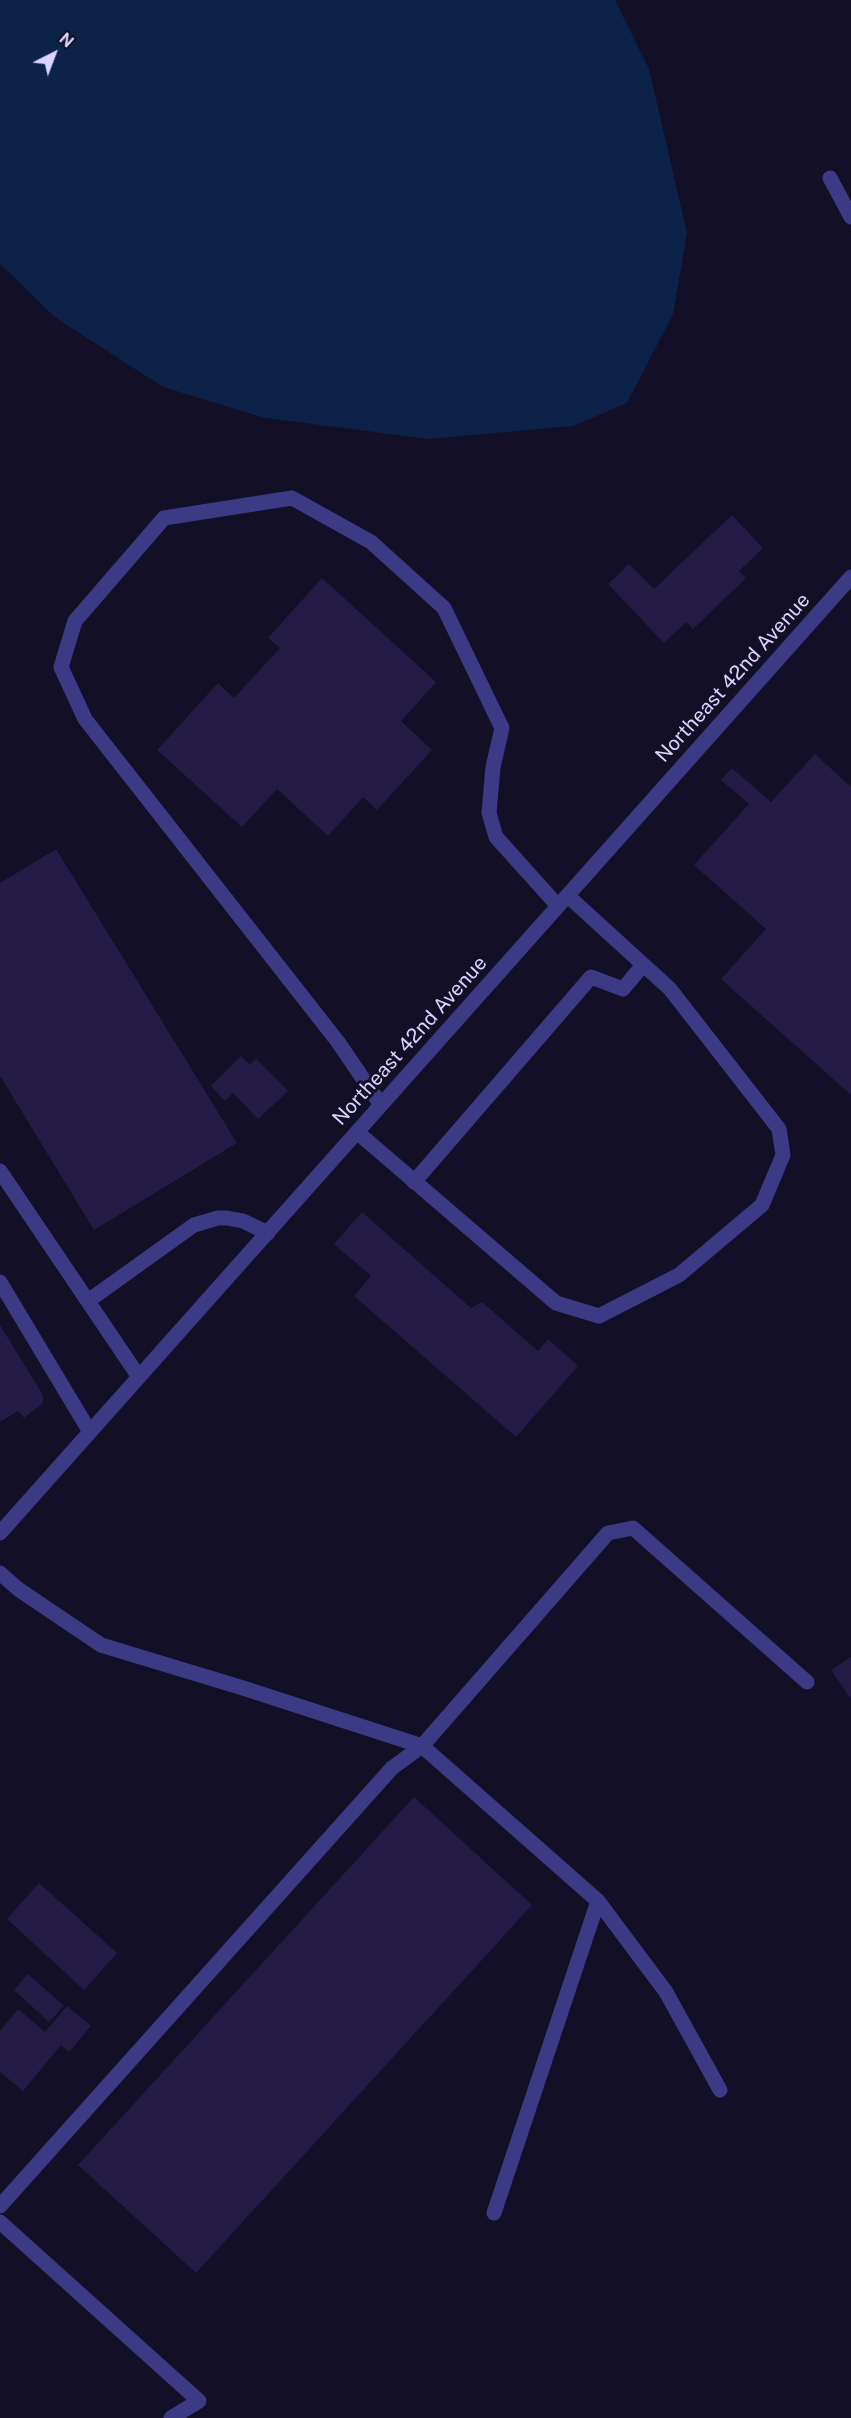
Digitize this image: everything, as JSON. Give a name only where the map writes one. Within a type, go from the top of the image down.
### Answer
[{"type":"street","points":[[830,178],[851,217]]},
{"type":"street","points":[[357,1132],[556,1304],[599,1316],[679,1275],[762,1205],[783,1155],[779,1129],[670,989],[644,965],[563,901],[496,837],[489,813],[493,767],[502,728],[444,608],[371,542],[292,498],[164,518],[75,621],[61,667],[85,719],[338,1042],[381,1106]]},
{"type":"street","name":"Northeast 42nd Avenue","points":[[0,1533],[851,577]]},
{"type":"street","points":[[414,1182],[591,977],[623,988],[644,965]]},
{"type":"street","points":[[0,1171],[139,1377]]},
{"type":"street","points":[[88,1301],[194,1225],[218,1218],[227,1218],[243,1221],[268,1233]]},
{"type":"street","points":[[0,1282],[90,1432]]},
{"type":"street","points":[[0,2205],[392,1768],[422,1746],[608,1533],[633,1528],[807,1682]]},
{"type":"street","points":[[0,1573],[18,1589],[101,1645],[422,1746],[598,1901],[666,1992],[720,2090]]},
{"type":"street","points":[[494,2213],[598,1901]]},
{"type":"street","points":[[0,2222],[200,2401],[171,2418]]},
{"type":"water","points":[[0,0],[615,0],[649,69],[687,233],[673,314],[627,403],[573,426],[429,439],[265,418],[163,387],[56,318],[0,264]]},
{"type":"building","points":[[732,515],[763,548],[739,571],[746,578],[693,629],[686,622],[664,643],[608,584],[629,564],[654,589]]},
{"type":"building","points":[[322,578],[436,682],[401,721],[432,750],[377,810],[363,797],[328,836],[277,789],[242,827],[157,750],[218,683],[234,698],[280,648],[268,638]]},
{"type":"building","points":[[815,754],[851,787],[851,1095],[721,979],[766,929],[694,865],[749,804],[721,780],[732,768],[771,802]]},
{"type":"building","points":[[56,849],[237,1143],[94,1230],[0,1076],[0,883]]},
{"type":"building","points":[[241,1056],[250,1065],[256,1059],[288,1091],[258,1119],[233,1093],[225,1101],[211,1086]]},
{"type":"building","points":[[362,1212],[471,1308],[482,1302],[538,1351],[548,1339],[578,1366],[516,1437],[354,1296],[371,1276],[334,1244]]},
{"type":"building","points":[[0,1325],[43,1395],[43,1403],[24,1418],[18,1411],[0,1422]]},
{"type":"building","points":[[851,1657],[851,1699],[831,1670]]},
{"type":"building","points":[[414,1797],[532,1905],[196,2273],[78,2165]]},
{"type":"building","points":[[39,1883],[117,1953],[84,1990],[7,1919]]},
{"type":"building","points":[[28,1974],[64,2006],[49,2022],[14,1990]]},
{"type":"building","points":[[67,2006],[91,2026],[69,2052],[61,2045],[23,2091],[0,2072],[0,2031],[18,2009],[45,2032]]}]
